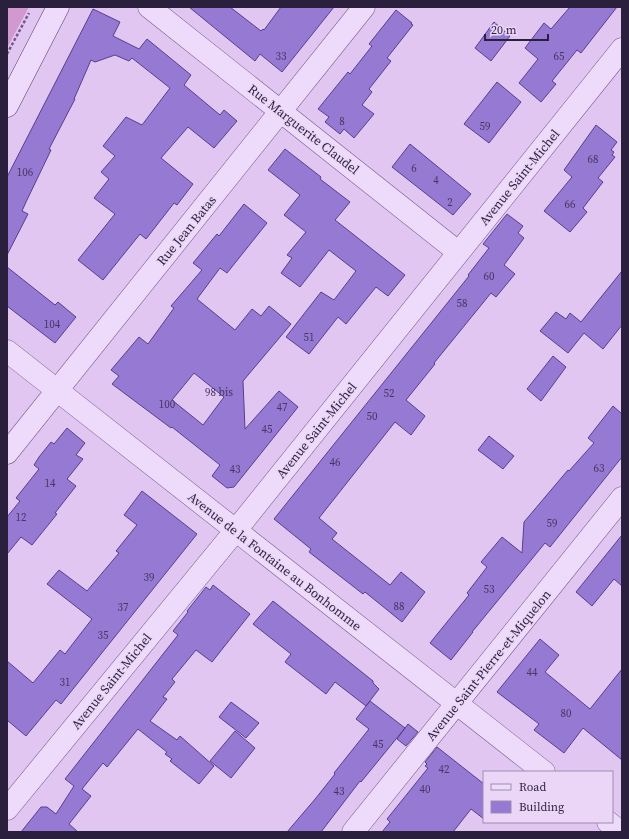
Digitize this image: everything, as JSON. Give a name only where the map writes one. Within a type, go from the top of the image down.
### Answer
[{"type":"street","points":[[7,106],[58,7]]},
{"type":"street","name":"Rue Marguerite Claudel","points":[[149,7],[458,252]]},
{"type":"street","name":"Rue Jean Batas","points":[[7,453],[364,7]]},
{"type":"street","name":"Avenue Saint-Michel","points":[[7,809],[236,530],[622,49]]},
{"type":"street","name":"Avenue de la Fontaine au Bonhomme","points":[[7,351],[543,771]]},
{"type":"street","name":"Avenue Saint-Pierre-et-Miquelon","points":[[353,832],[622,498]]},
{"type":"street","points":[[609,823],[620,832]]},
{"type":"path","points":[[7,54],[32,7]]},
{"type":"shaded area","points":[[8,7],[29,7],[7,48],[7,9]]},
{"type":"building","points":[[189,7],[230,7],[261,31],[263,29],[264,30],[281,7],[334,7],[282,72],[260,54],[255,61]]},
{"type":"building","points":[[570,7],[617,7],[581,53],[577,50],[552,81],[556,84],[541,102],[519,83],[538,59],[525,48],[544,23],[551,29]]},
{"type":"building","points":[[93,9],[120,22],[113,36],[139,49],[147,39],[191,75],[184,85],[220,115],[224,110],[237,121],[214,148],[188,127],[161,158],[193,184],[177,205],[174,203],[146,239],[140,234],[103,280],[78,260],[115,214],[94,198],[109,179],[101,172],[115,156],[103,146],[126,117],[142,125],[170,88],[132,58],[129,61],[115,55],[95,62],[91,60],[75,99],[49,149],[51,150],[22,211],[28,214],[7,255],[7,177]]},
{"type":"building","points":[[396,10],[413,25],[387,58],[391,61],[369,89],[372,92],[362,105],[374,114],[354,138],[344,129],[340,134],[325,122],[329,117],[318,109],[348,72],[350,74],[372,46],[369,44]]},
{"type":"building","points":[[494,22],[510,36],[491,61],[475,48]]},
{"type":"building","points":[[497,82],[521,102],[489,143],[464,124]]},
{"type":"building","points":[[596,125],[617,142],[611,150],[614,152],[612,155],[615,157],[598,178],[603,182],[583,208],[587,212],[570,232],[544,211],[572,177],[564,170]]},
{"type":"building","points":[[410,144],[471,194],[453,215],[392,167]]},
{"type":"building","points":[[285,149],[350,202],[335,220],[405,275],[388,296],[376,287],[346,324],[338,317],[309,354],[286,337],[321,292],[334,300],[356,271],[329,250],[300,287],[281,273],[292,258],[287,255],[306,232],[284,215],[300,195],[268,170]]},
{"type":"building","points":[[244,204],[267,223],[227,273],[220,268],[197,299],[235,330],[252,309],[261,316],[269,306],[291,324],[243,381],[245,429],[279,391],[298,407],[234,487],[227,488],[212,476],[220,465],[172,427],[171,428],[112,384],[119,376],[111,370],[139,337],[148,344],[174,308],[171,306],[202,270],[193,263],[217,234],[219,236]],"holes":[[[194,373],[224,397],[203,425],[172,400]]]},
{"type":"building","points":[[507,214],[523,226],[518,233],[524,238],[504,265],[515,274],[496,297],[491,293],[406,400],[425,416],[411,435],[395,422],[319,518],[337,533],[332,539],[390,585],[401,572],[425,592],[402,622],[365,592],[363,594],[309,552],[311,549],[274,519],[469,276],[468,275],[489,248],[483,244]]},
{"type":"building","points":[[7,267],[55,305],[58,302],[76,317],[55,343],[7,306]]},
{"type":"building","points":[[622,271],[622,325],[603,349],[584,333],[568,353],[540,331],[556,312],[566,319],[570,313],[581,322]]},
{"type":"building","points":[[553,356],[566,367],[541,401],[527,389]]},
{"type":"building","points":[[613,406],[622,414],[622,457],[550,547],[545,543],[451,660],[430,643],[469,595],[467,593],[487,567],[481,562],[502,537],[522,553],[524,522],[568,470],[569,471],[594,443],[588,438]]},
{"type":"building","points":[[67,428],[85,443],[76,455],[83,459],[67,479],[76,486],[55,513],[57,514],[32,545],[21,537],[7,554],[7,517],[20,501],[16,498],[39,469],[34,465],[39,457],[51,442],[54,444]]},
{"type":"building","points":[[489,436],[514,456],[503,469],[478,450]]},
{"type":"building","points":[[142,491],[197,534],[61,704],[56,700],[26,736],[7,720],[7,661],[33,683],[60,650],[65,654],[92,619],[47,584],[59,570],[87,591],[119,553],[116,551],[137,525],[124,515]]},
{"type":"building","points":[[622,535],[622,586],[614,579],[592,606],[576,592]]},
{"type":"building","points":[[213,585],[250,614],[212,662],[196,650],[172,679],[175,682],[163,697],[167,699],[150,721],[177,740],[180,736],[214,766],[199,784],[170,761],[172,759],[165,754],[167,752],[138,729],[107,767],[103,763],[82,789],[91,796],[69,824],[78,832],[21,832],[41,807],[47,807],[56,814],[74,786],[65,779],[178,635],[173,631],[188,612],[187,611],[206,587],[210,590]]},
{"type":"building","points":[[273,601],[373,681],[379,689],[366,706],[335,682],[326,694],[285,662],[291,654],[253,624]]},
{"type":"building","points":[[540,639],[559,655],[545,672],[590,709],[622,669],[622,760],[583,728],[564,753],[534,730],[539,724],[497,692]]},
{"type":"building","points":[[370,701],[405,728],[361,782],[360,781],[321,832],[287,832],[316,798],[369,729],[356,719]]},
{"type":"building","points":[[231,702],[259,723],[246,738],[219,717]]},
{"type":"building","points":[[408,724],[418,732],[406,746],[397,739]]},
{"type":"building","points":[[235,731],[255,748],[231,778],[210,761]]},
{"type":"building","points":[[437,747],[483,783],[483,818],[471,809],[453,832],[382,832],[390,822],[387,819],[428,768],[425,766],[427,764],[425,762]]}]
